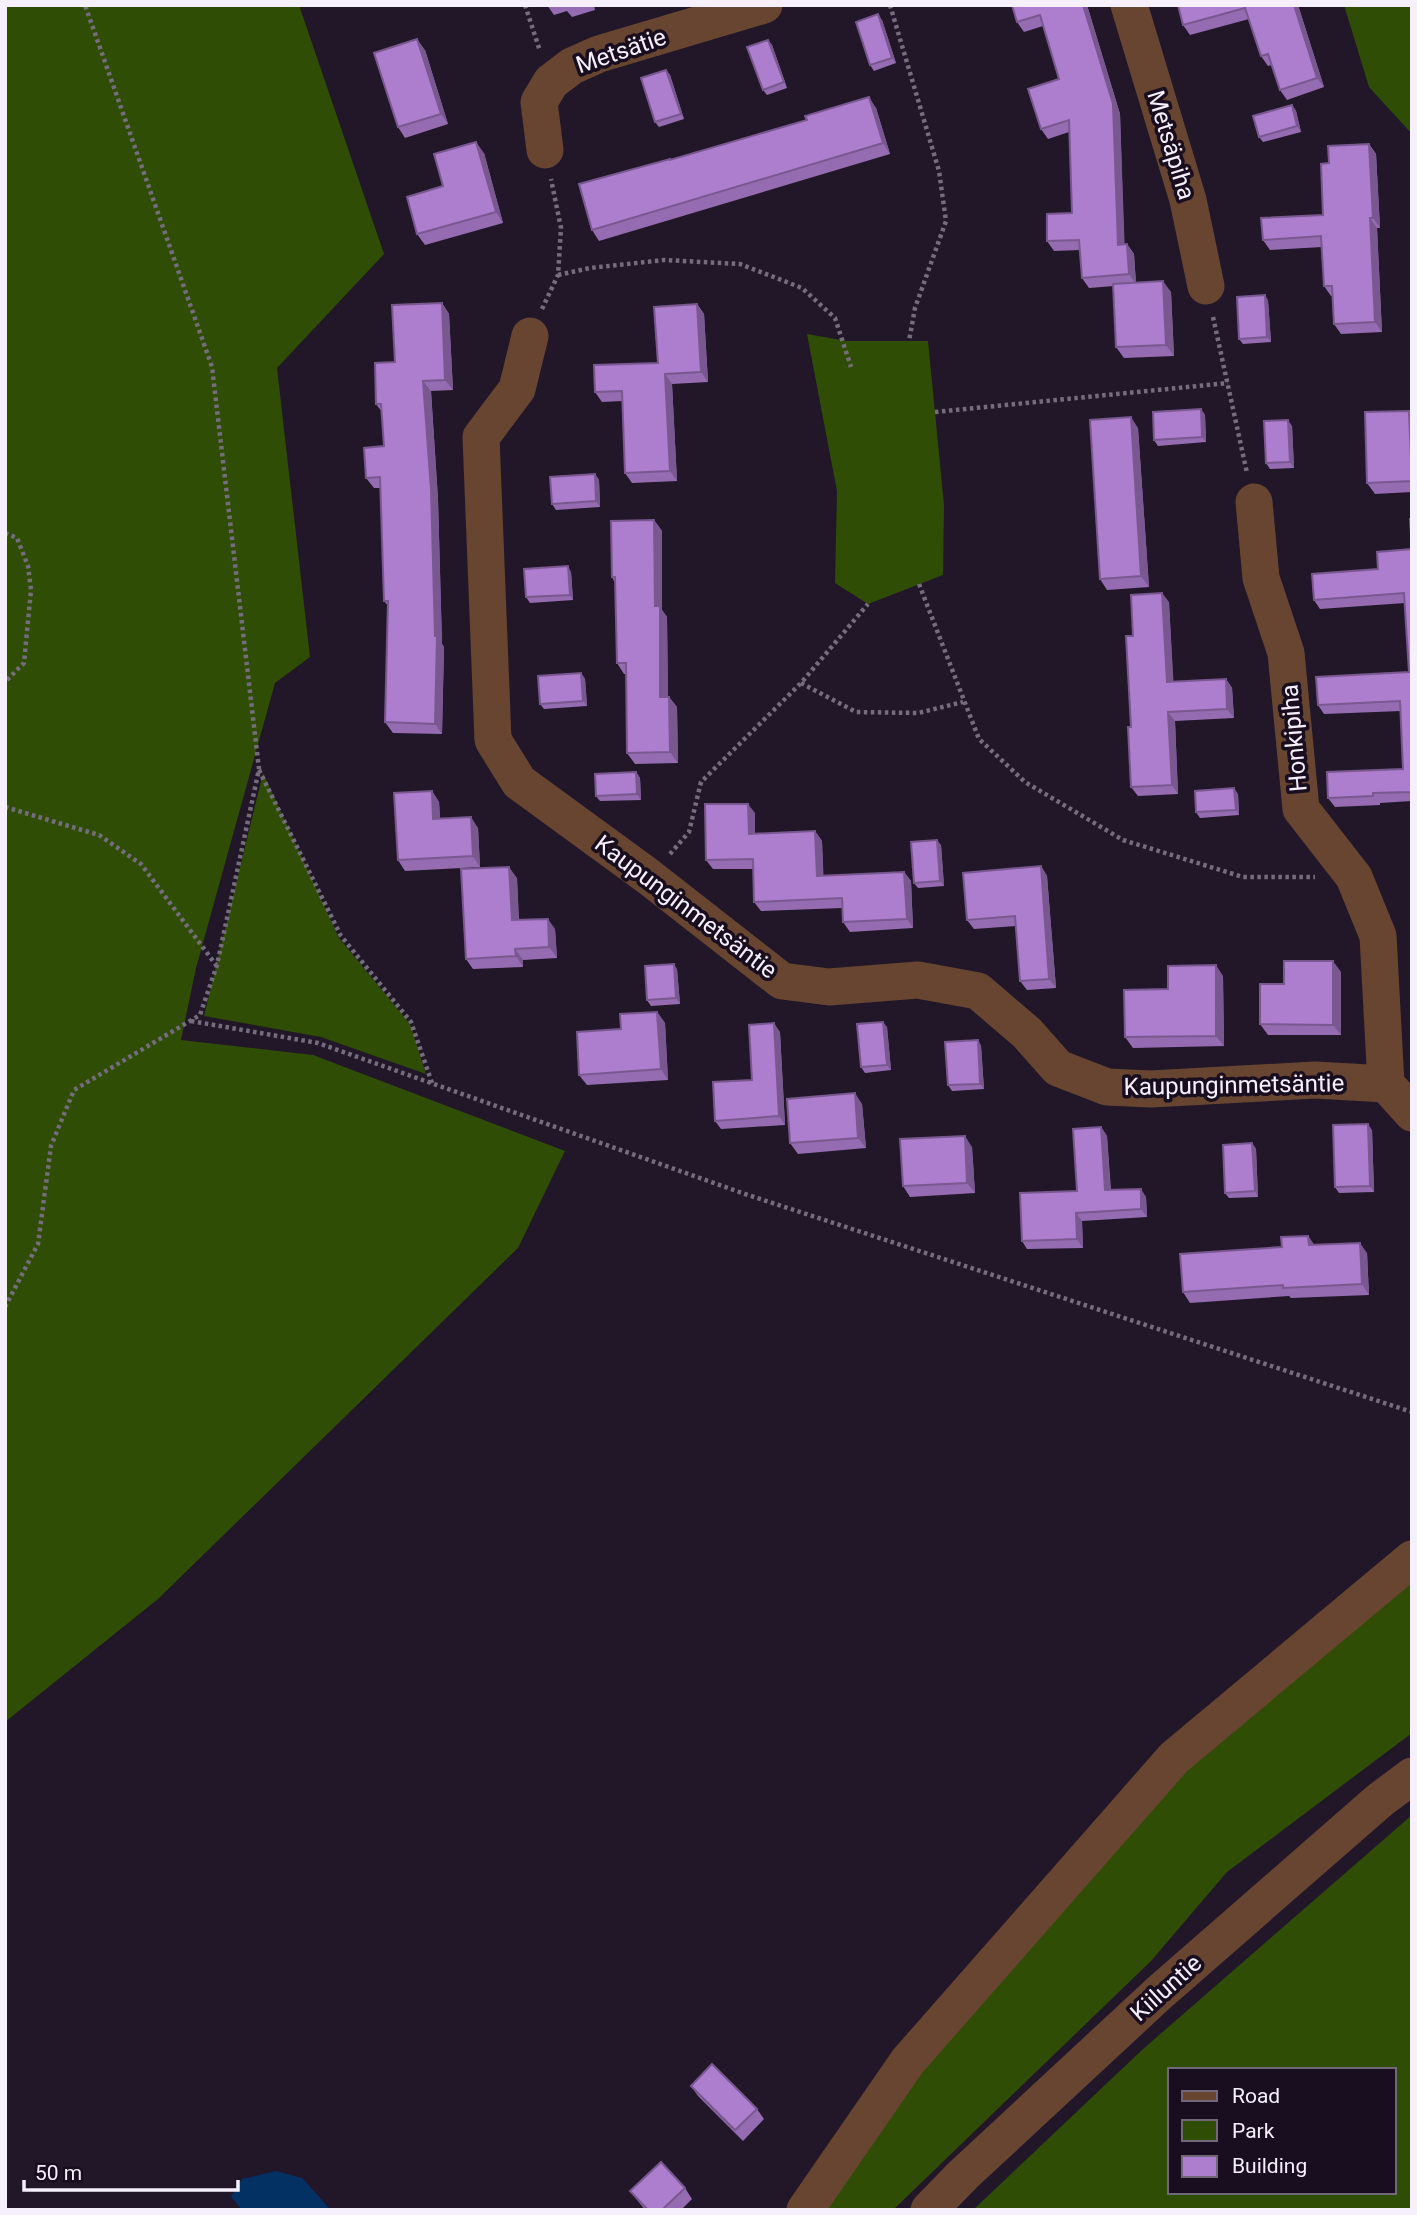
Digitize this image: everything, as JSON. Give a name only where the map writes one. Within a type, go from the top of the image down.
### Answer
[{"type":"street","name":"Metsätie","points":[[545,150],[539,102],[551,82],[572,65],[598,54],[764,5]]},
{"type":"street","name":"Metsäpiha","points":[[1129,5],[1188,200],[1206,286]]},
{"type":"street","name":"Kaupunginmetsäntie","points":[[530,336],[517,389],[481,437],[493,740],[519,782],[649,877],[782,981],[829,987],[918,980],[978,991],[1027,1033],[1058,1068],[1107,1087],[1151,1089],[1315,1080],[1386,1084]]},
{"type":"street","name":"Honkipiha","points":[[1254,502],[1261,578],[1286,653],[1301,809],[1354,877],[1378,936],[1386,1084]]},
{"type":"street","points":[[1386,1084],[1412,1112]]},
{"type":"street","points":[[805,2210],[908,2061],[1174,1759],[1412,1559]]},
{"type":"street","name":"Kiiluntie","points":[[929,2210],[963,2175],[1159,1993],[1380,1800],[1412,1776]]},
{"type":"path","points":[[5,1307],[38,1244],[51,1146],[74,1090],[200,1015],[216,965],[259,769],[212,367],[85,5]]},
{"type":"path","points":[[525,5],[551,82]]},
{"type":"path","points":[[890,5],[939,171],[946,221],[915,308],[909,341]]},
{"type":"path","points":[[530,336],[558,275],[561,228],[545,150]]},
{"type":"path","points":[[558,275],[590,268],[664,260],[740,264],[802,288],[835,318],[851,367]]},
{"type":"path","points":[[1206,286],[1254,502]]},
{"type":"path","points":[[935,412],[1228,383]]},
{"type":"path","points":[[5,533],[17,538],[28,566],[31,590],[24,663],[5,682]]},
{"type":"path","points":[[919,584],[979,739],[1026,782],[1123,840],[1242,877],[1354,877]]},
{"type":"path","points":[[649,877],[689,832],[701,782],[802,683],[868,604]]},
{"type":"path","points":[[802,683],[856,712],[918,713],[963,702]]},
{"type":"path","points":[[259,769],[341,936],[411,1022],[432,1083]]},
{"type":"path","points":[[5,807],[99,835],[141,864],[216,965]]},
{"type":"path","points":[[191,1021],[318,1043],[758,1198],[1412,1412]]},
{"type":"green space","points":[[5,5],[299,5],[384,254],[277,368],[310,657],[275,683],[196,968],[181,1040],[313,1055],[565,1151],[518,1248],[158,1599],[5,1722]]},
{"type":"green space","points":[[1344,5],[1412,5],[1412,134],[1369,87]]},
{"type":"green space","points":[[807,334],[847,341],[928,341],[944,505],[943,575],[868,604],[835,583],[837,491]]},
{"type":"green space","points":[[263,773],[339,938],[410,1024],[426,1074],[321,1037],[204,1016]]},
{"type":"green space","points":[[1412,1574],[1412,1733],[1227,1872],[1151,1961],[893,2210],[819,2210],[912,2074],[1124,1831],[1231,1727]]},
{"type":"green space","points":[[1412,1815],[1412,2210],[973,2210],[1142,2050]]},
{"type":"water","points":[[276,2171],[302,2178],[331,2210],[242,2210],[231,2197],[242,2179]]},
{"type":"building","points":[[1012,5],[1083,5],[1113,104],[1118,245],[1127,244],[1129,274],[1082,278],[1079,240],[1047,241],[1047,214],[1072,213],[1069,120],[1041,129],[1028,89],[1059,79],[1040,15],[1017,22]]},
{"type":"building","points":[[1178,5],[1294,5],[1317,78],[1280,90],[1268,54],[1261,56],[1245,8],[1183,25]]},
{"type":"building","points":[[878,14],[892,58],[870,65],[856,22]]},
{"type":"building","points":[[417,39],[441,114],[398,127],[374,53]]},
{"type":"building","points":[[768,40],[784,82],[763,90],[747,47]]},
{"type":"building","points":[[666,70],[681,114],[655,122],[641,78]]},
{"type":"building","points":[[869,97],[883,143],[592,230],[579,184],[807,120],[805,116]]},
{"type":"building","points":[[1292,105],[1297,126],[1259,137],[1253,116]]},
{"type":"building","points":[[476,142],[496,212],[417,234],[407,197],[443,186],[434,154]]},
{"type":"building","points":[[1369,144],[1375,322],[1334,324],[1332,286],[1324,286],[1321,236],[1263,240],[1261,218],[1323,215],[1321,164],[1329,163],[1328,146]]},
{"type":"building","points":[[1163,281],[1166,345],[1116,347],[1113,284]]},
{"type":"building","points":[[1265,295],[1267,337],[1239,339],[1237,297]]},
{"type":"building","points":[[442,303],[445,380],[423,381],[437,636],[435,724],[385,722],[388,601],[384,601],[380,477],[366,478],[364,448],[384,446],[381,404],[376,404],[375,363],[395,362],[392,305]]},
{"type":"building","points":[[697,304],[701,372],[665,374],[670,471],[625,473],[622,391],[595,392],[594,365],[658,363],[654,307]]},
{"type":"building","points":[[1201,409],[1202,437],[1154,440],[1153,412]]},
{"type":"building","points":[[1409,411],[1412,481],[1367,483],[1365,412]]},
{"type":"building","points":[[1131,417],[1141,576],[1100,579],[1090,420]]},
{"type":"building","points":[[1288,420],[1290,462],[1266,463],[1264,421]]},
{"type":"building","points":[[595,474],[596,501],[552,504],[550,477]]},
{"type":"building","points":[[654,520],[655,606],[660,606],[660,697],[669,697],[670,752],[627,753],[626,663],[617,663],[611,521]]},
{"type":"building","points":[[1412,549],[1412,792],[1328,798],[1327,772],[1403,769],[1400,701],[1318,705],[1316,677],[1409,672],[1404,593],[1314,600],[1312,574],[1378,569],[1377,552]]},
{"type":"building","points":[[568,566],[570,595],[526,597],[524,569]]},
{"type":"building","points":[[1162,593],[1167,682],[1226,679],[1227,709],[1168,712],[1172,785],[1131,787],[1126,636],[1133,636],[1131,595]]},
{"type":"building","points":[[581,673],[583,701],[540,704],[538,676]]},
{"type":"building","points":[[636,772],[637,794],[596,796],[595,774]]},
{"type":"building","points":[[1234,788],[1236,810],[1196,812],[1195,791]]},
{"type":"building","points":[[432,791],[433,819],[471,817],[473,856],[398,860],[394,793]]},
{"type":"building","points":[[705,804],[748,804],[749,834],[815,831],[817,876],[904,872],[907,919],[843,922],[842,898],[754,902],[753,859],[706,860]]},
{"type":"building","points":[[937,840],[940,881],[914,883],[911,842]]},
{"type":"building","points":[[1041,866],[1049,979],[1020,981],[1015,916],[967,920],[963,873]]},
{"type":"building","points":[[509,867],[512,920],[548,919],[549,947],[515,949],[516,956],[466,959],[461,869]]},
{"type":"building","points":[[1284,961],[1333,961],[1333,1025],[1260,1024],[1260,984],[1284,984]]},
{"type":"building","points":[[674,964],[676,998],[647,1000],[645,966]]},
{"type":"building","points":[[1216,965],[1216,1036],[1125,1037],[1124,990],[1168,989],[1168,966]]},
{"type":"building","points":[[657,1012],[661,1069],[579,1075],[577,1032],[621,1029],[620,1014]]},
{"type":"building","points":[[883,1022],[887,1065],[861,1067],[857,1024]]},
{"type":"building","points":[[774,1023],[779,1116],[715,1121],[713,1082],[752,1080],[749,1025]]},
{"type":"building","points":[[978,1040],[980,1084],[948,1085],[945,1042]]},
{"type":"building","points":[[855,1093],[858,1138],[790,1143],[787,1099]]},
{"type":"building","points":[[1368,1124],[1370,1186],[1335,1187],[1333,1125]]},
{"type":"building","points":[[1101,1127],[1105,1190],[1141,1189],[1141,1209],[1076,1213],[1077,1239],[1022,1241],[1020,1193],[1077,1191],[1073,1129]]},
{"type":"building","points":[[965,1136],[967,1183],[903,1186],[900,1139]]},
{"type":"building","points":[[1252,1143],[1255,1191],[1225,1193],[1223,1145]]},
{"type":"building","points":[[1308,1236],[1309,1245],[1360,1243],[1362,1284],[1283,1288],[1283,1285],[1183,1292],[1180,1254],[1282,1247],[1281,1237]]},
{"type":"building","points":[[712,2064],[757,2109],[735,2130],[691,2086]]},
{"type":"building","points":[[661,2162],[685,2188],[662,2210],[648,2210],[630,2191]]}]
